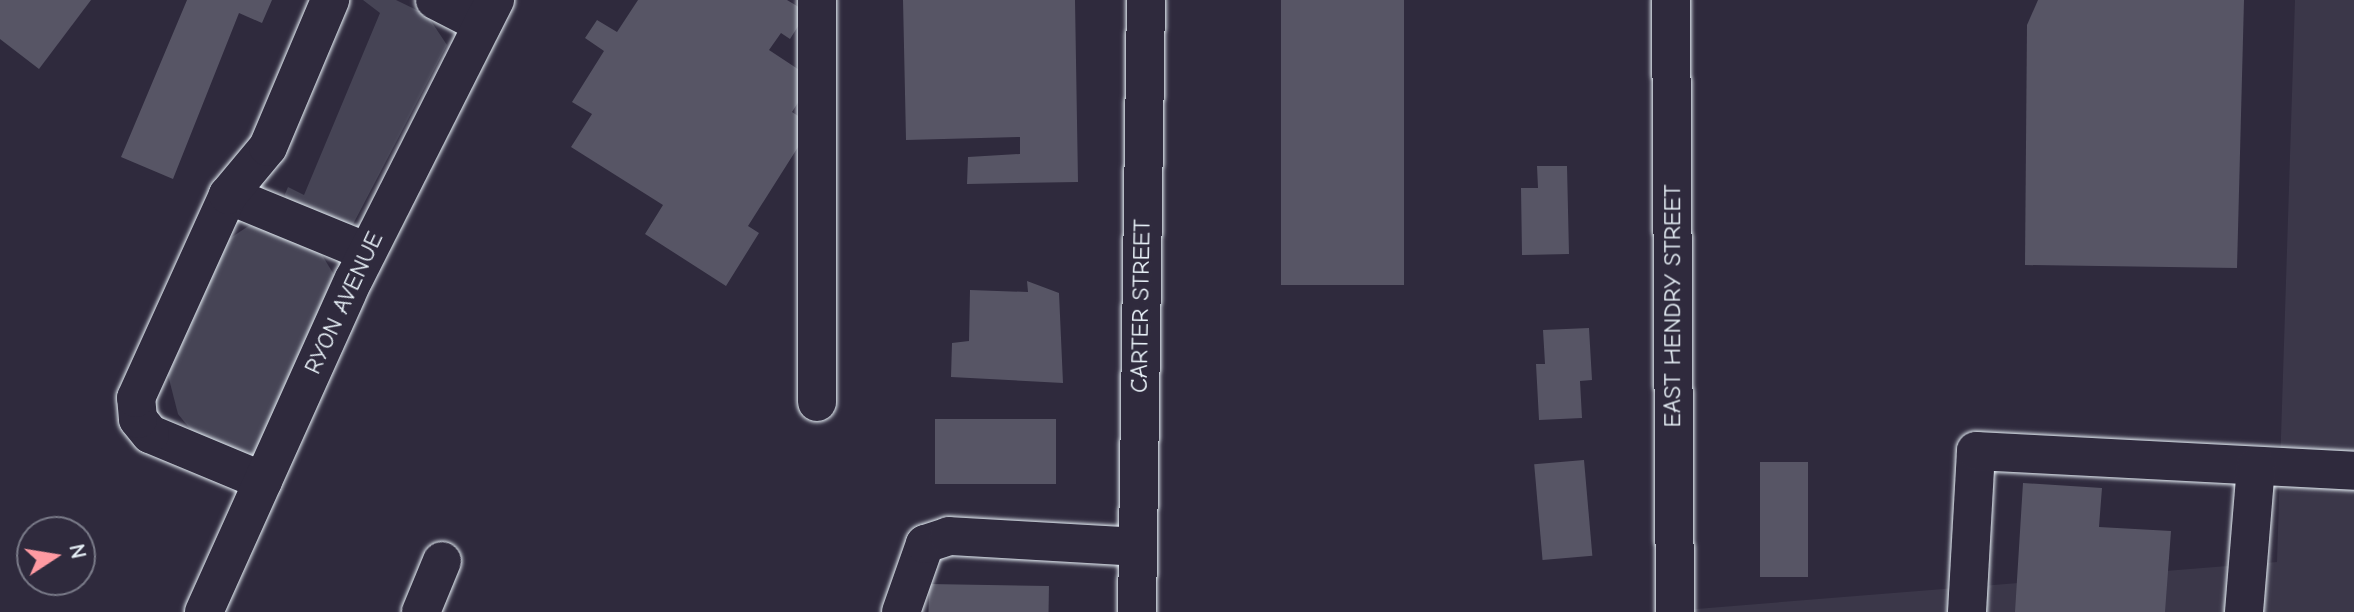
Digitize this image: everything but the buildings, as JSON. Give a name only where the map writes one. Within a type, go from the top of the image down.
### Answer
[{"type":"street","points":[[263,481],[150,434],[138,419],[142,380],[228,195],[268,147],[330,0]]},
{"type":"street","points":[[435,0],[489,12]]},
{"type":"street","points":[[817,0],[817,402]]},
{"type":"street","name":"CARTER STREET","points":[[1137,612],[1146,0]]},
{"type":"street","name":"EAST HENDRY STREET","points":[[1671,0],[1675,612]]},
{"type":"street","name":"RYON AVENUE","points":[[207,611],[367,252],[489,12]]},
{"type":"street","points":[[228,195],[367,252]]},
{"type":"street","points":[[1967,612],[1976,451],[2354,471]]},
{"type":"street","points":[[2244,612],[2256,466]]},
{"type":"street","points":[[901,612],[925,544],[949,536],[1138,547]]},
{"type":"street","points":[[421,612],[442,561]]},
{"type":"shaded area","points":[[363,0],[396,0],[427,15],[447,45],[350,230],[287,203],[285,194],[288,187],[304,195],[380,13]]},
{"type":"shaded area","points":[[2295,0],[2354,0],[2354,612],[1659,612],[2277,562]]},
{"type":"shaded area","points":[[250,225],[319,250],[336,278],[255,455],[241,456],[191,430],[178,414],[168,375],[229,239]]}]
